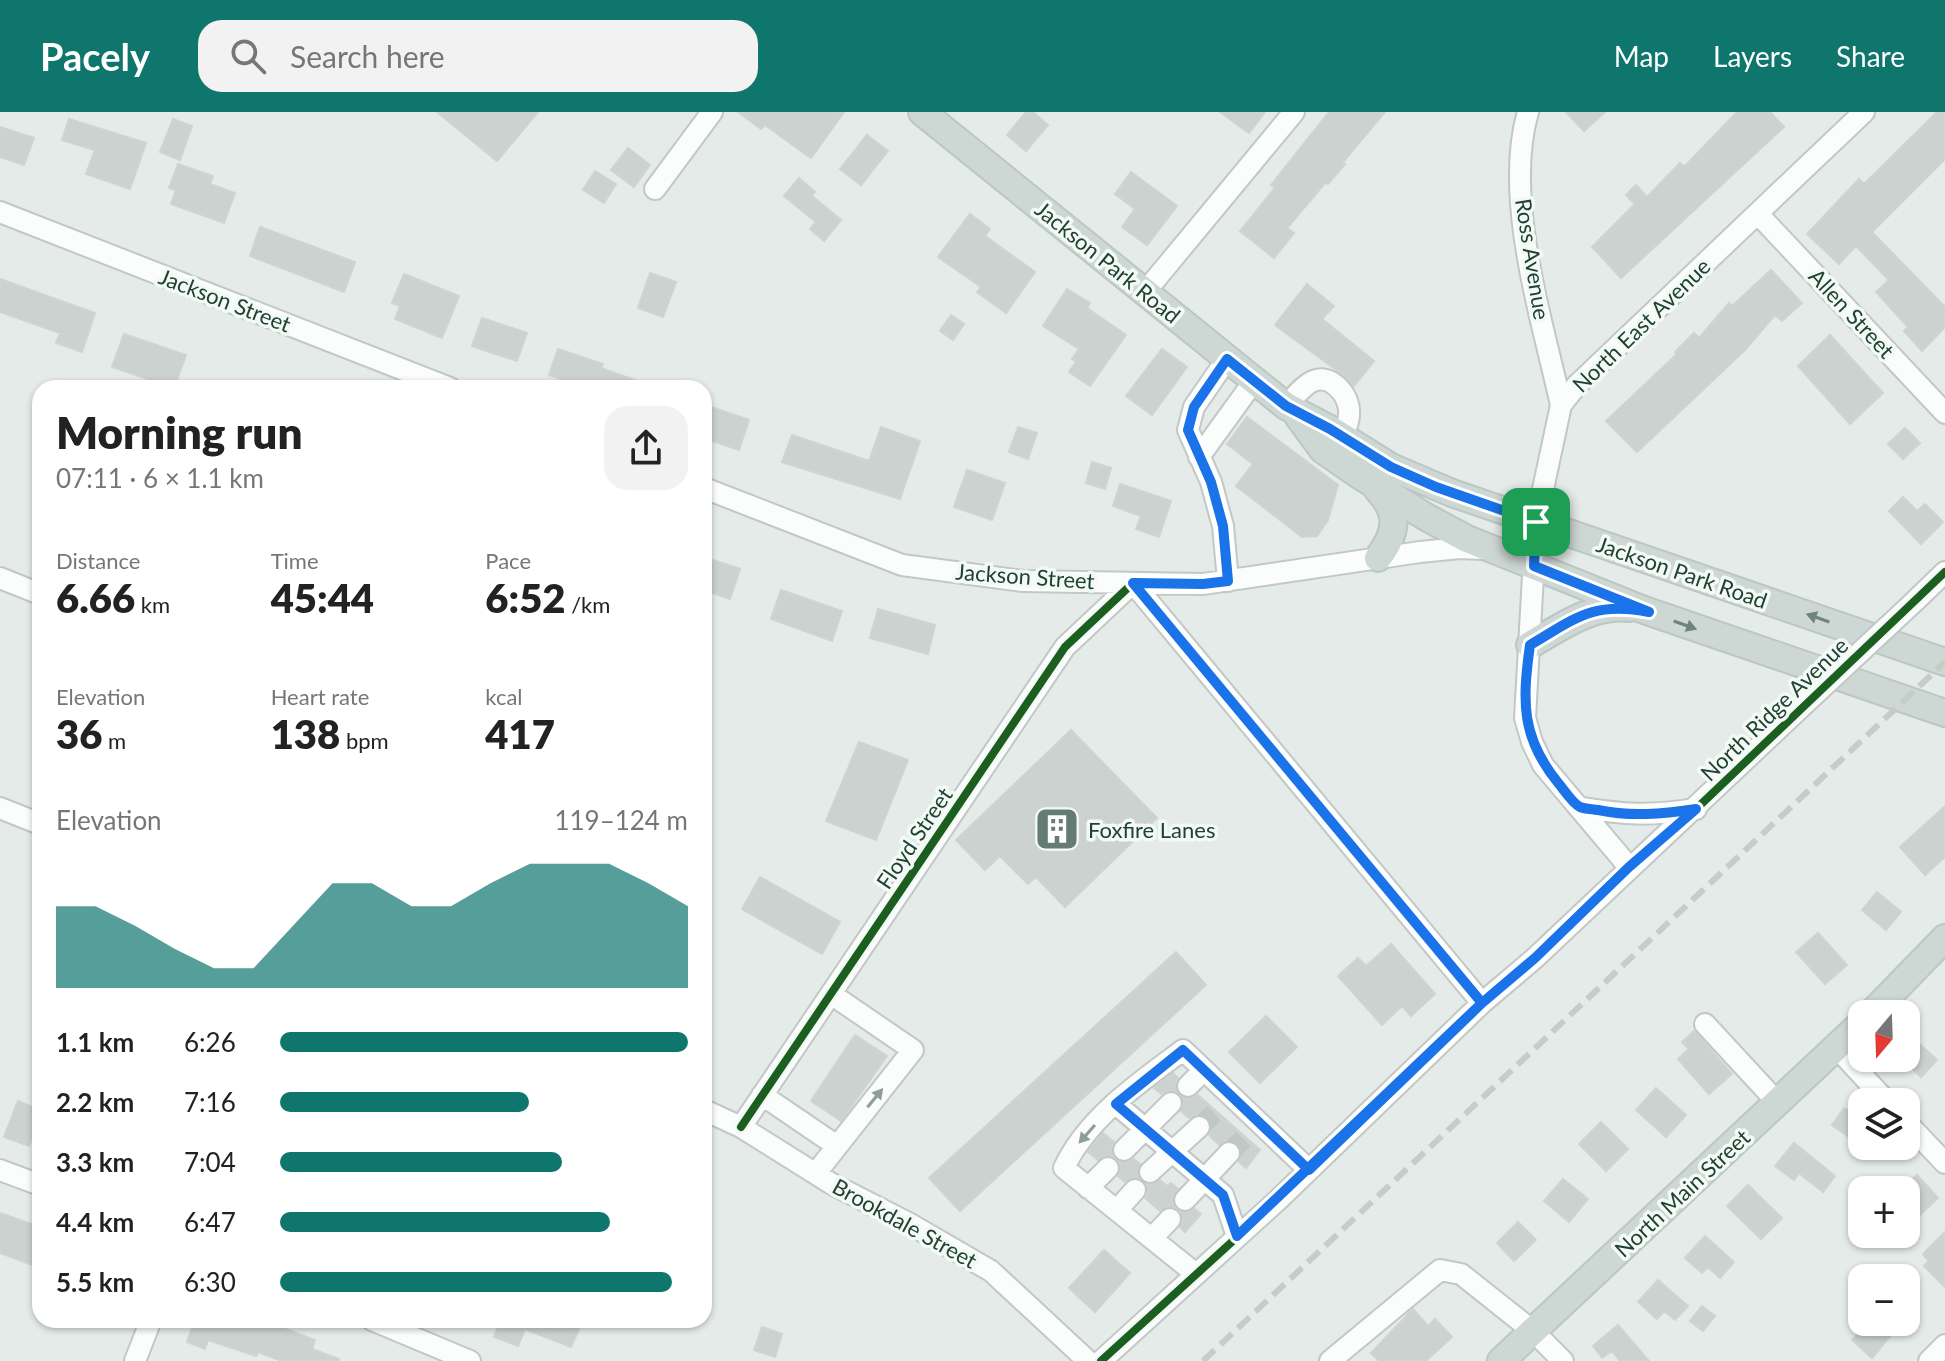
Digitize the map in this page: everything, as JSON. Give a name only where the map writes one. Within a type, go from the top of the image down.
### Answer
[{"type":"main road","name":"Jackson Park Road","points":[[922,112],[1290,409],[1405,474],[1945,662]]},
{"type":"main road","name":"Jackson Park Road","points":[[1290,409],[1323,450],[1372,485],[1449,530],[1649,612],[1945,713]]},
{"type":"main road","points":[[1372,485],[1389,503],[1394,523],[1392,535],[1378,558]]},
{"type":"main road","points":[[1530,645],[1576,618],[1609,607],[1649,612]]},
{"type":"main road","points":[[1885,1000],[1945,938]]},
{"type":"main road","name":"North Main Street","points":[[1501,1361],[1848,1037]]},
{"type":"street","points":[[655,189],[712,112]]},
{"type":"street","points":[[1145,292],[1294,112]]},
{"type":"street","name":"Ross Avenue","points":[[1528,112],[1521,165],[1522,212],[1527,249],[1561,405]]},
{"type":"street","name":"North East Avenue","points":[[1629,867],[1543,765],[1525,718],[1536,522],[1561,405],[1577,385],[1864,112]]},
{"type":"street","name":"Jackson Street","points":[[0,212],[430,380]]},
{"type":"street","name":"Allen Street","points":[[1758,214],[1945,413]]},
{"type":"street","points":[[1227,359],[1194,407],[1188,430],[1211,482],[1223,526],[1228,581]]},
{"type":"street","points":[[1290,409],[1303,388],[1315,380],[1325,379],[1339,387],[1347,397],[1350,413],[1342,436]]},
{"type":"street","points":[[1199,457],[1254,381]]},
{"type":"street","name":"Jackson Street","points":[[712,491],[902,565],[1023,581],[1203,584],[1460,548],[1502,553]]},
{"type":"street","name":"North Ridge Avenue","points":[[1101,1361],[1309,1170],[1482,1003],[1696,809],[1945,572]]},
{"type":"street","points":[[0,578],[32,591]]},
{"type":"street","points":[[1133,583],[1482,1003]]},
{"type":"street","name":"Floyd Street","points":[[741,1127],[1065,647],[1133,583]]},
{"type":"street","points":[[1578,807],[1653,816],[1696,809]]},
{"type":"street","points":[[0,808],[32,821]]},
{"type":"street","points":[[816,1173],[913,1050],[831,994]]},
{"type":"street","points":[[1705,1024],[1778,1103]]},
{"type":"street","points":[[1837,1048],[1874,1088]]},
{"type":"street","points":[[1196,1274],[1064,1168],[1070,1154],[1089,1130],[1116,1104],[1183,1050],[1233,1098],[1253,1131],[1309,1170]]},
{"type":"street","points":[[1188,1086],[1204,1070]]},
{"type":"street","points":[[762,1095],[837,1146]]},
{"type":"street","points":[[1216,1112],[1233,1098]]},
{"type":"street","points":[[1124,1150],[1171,1103]]},
{"type":"street","points":[[1116,1104],[1223,1195],[1237,1236]]},
{"type":"street","name":"Brookdale Street","points":[[712,1114],[741,1127],[816,1173],[991,1271],[1088,1361]]},
{"type":"street","points":[[1150,1172],[1199,1127]]},
{"type":"street","points":[[1920,1137],[1945,1163]]},
{"type":"street","points":[[1185,1200],[1229,1153]]},
{"type":"street","points":[[1088,1188],[1108,1168]]},
{"type":"street","points":[[0,1170],[32,1182]]},
{"type":"street","points":[[1117,1210],[1135,1190]]},
{"type":"street","points":[[1152,1238],[1170,1219]]},
{"type":"street","points":[[1330,1361],[1440,1270],[1461,1274],[1534,1332],[1563,1361]]},
{"type":"street","points":[[135,1361],[148,1328]]},
{"type":"street","points":[[390,1328],[458,1359]]},
{"type":"street","points":[[1929,1361],[1945,1345]]},
{"type":"building","points":[[437,112],[538,112],[497,161]]},
{"type":"building","points":[[738,112],[844,112],[811,158],[765,125],[761,129]]},
{"type":"building","points":[[1026,112],[1033,112],[1048,125],[1026,151],[1007,135]]},
{"type":"building","points":[[1220,112],[1265,112],[1249,133]]},
{"type":"building","points":[[1329,112],[1385,112],[1343,162],[1345,164],[1287,228],[1294,233],[1274,258],[1240,231],[1275,188],[1271,185]]},
{"type":"building","points":[[1566,112],[1605,112],[1584,131]]},
{"type":"building","points":[[1737,112],[1770,112],[1784,127],[1621,278],[1592,247],[1635,204],[1626,195],[1636,185],[1647,197],[1680,163],[1684,167]]},
{"type":"building","points":[[1937,112],[1945,112],[1945,159],[1872,232],[1945,307],[1945,327],[1922,351],[1904,331],[1908,327],[1876,292],[1889,280],[1856,246],[1839,264],[1807,234],[1859,179],[1864,184]]},
{"type":"building","points":[[69,119],[146,143],[130,189],[86,174],[95,150],[62,140]]},
{"type":"building","points":[[173,119],[192,126],[180,160],[160,152]]},
{"type":"building","points":[[0,127],[34,138],[24,165],[0,157]]},
{"type":"building","points":[[867,135],[888,151],[861,185],[840,169]]},
{"type":"building","points":[[628,148],[650,165],[634,187],[611,170]]},
{"type":"building","points":[[178,164],[213,176],[210,184],[235,193],[224,223],[171,204],[176,190],[169,188]]},
{"type":"building","points":[[595,171],[616,184],[604,203],[583,190]]},
{"type":"building","points":[[1131,172],[1177,206],[1147,245],[1122,227],[1135,209],[1115,194]]},
{"type":"building","points":[[799,178],[815,192],[812,196],[841,220],[824,241],[810,229],[816,222],[784,196]]},
{"type":"building","points":[[970,214],[990,229],[985,236],[1035,272],[1006,313],[977,292],[981,287],[938,257]]},
{"type":"building","points":[[260,227],[355,262],[344,292],[250,256]]},
{"type":"building","points":[[1771,270],[1802,303],[1782,321],[1775,315],[1745,350],[1637,452],[1606,421],[1677,354],[1675,352],[1694,333],[1699,338],[1729,303],[1732,306]]},
{"type":"building","points":[[650,273],[676,282],[663,317],[638,308]]},
{"type":"building","points":[[404,274],[459,296],[442,338],[395,319],[400,306],[392,303]]},
{"type":"building","points":[[0,279],[95,313],[82,352],[56,343],[60,333],[0,312]]},
{"type":"building","points":[[1307,284],[1334,306],[1322,319],[1374,361],[1354,386],[1275,325]]},
{"type":"building","points":[[1067,289],[1090,303],[1087,308],[1126,335],[1090,386],[1069,372],[1076,362],[1072,359],[1079,349],[1043,326]]},
{"type":"building","points":[[951,315],[964,324],[953,340],[940,331]]},
{"type":"building","points":[[482,318],[527,333],[517,361],[472,346]]},
{"type":"building","points":[[124,334],[186,355],[177,380],[150,380],[112,367]]},
{"type":"building","points":[[1830,335],[1883,393],[1850,424],[1798,366]]},
{"type":"building","points":[[558,349],[603,364],[601,368],[634,380],[563,380],[549,375]]},
{"type":"building","points":[[1162,349],[1187,367],[1152,415],[1126,396]]},
{"type":"building","points":[[712,407],[749,420],[739,450],[712,441]]},
{"type":"building","points":[[1247,417],[1338,485],[1328,520],[1317,536],[1302,537],[1236,486],[1253,464],[1227,444]]},
{"type":"building","points":[[881,427],[920,441],[900,499],[782,462],[792,435],[869,461]]},
{"type":"building","points":[[1018,427],[1037,433],[1028,459],[1009,452]]},
{"type":"building","points":[[1905,428],[1920,443],[1903,459],[1888,444]]},
{"type":"building","points":[[1092,462],[1111,468],[1105,489],[1086,483]]},
{"type":"building","points":[[967,470],[1005,483],[992,520],[954,507]]},
{"type":"building","points":[[1120,484],[1171,501],[1159,537],[1136,529],[1141,516],[1113,506]]},
{"type":"building","points":[[1903,497],[1917,511],[1925,504],[1943,522],[1921,544],[1889,511]]},
{"type":"building","points":[[712,560],[740,569],[730,599],[712,593]]},
{"type":"building","points":[[781,590],[842,611],[832,641],[771,619]]},
{"type":"building","points":[[878,609],[935,625],[928,654],[870,638]]},
{"type":"building","name":"Foxfire Lanes","points":[[1071,730],[1157,818],[1065,907],[1036,877],[1028,884],[1000,856],[985,870],[956,840]]},
{"type":"building","points":[[859,742],[908,760],[876,840],[826,821]]},
{"type":"building","points":[[1945,806],[1945,857],[1925,875],[1900,847]]},
{"type":"building","points":[[760,877],[840,922],[822,954],[742,909]]},
{"type":"building","points":[[1877,892],[1901,912],[1886,930],[1862,910]]},
{"type":"building","points":[[1818,933],[1847,965],[1825,984],[1796,952]]},
{"type":"building","points":[[1391,944],[1435,994],[1411,1016],[1402,1006],[1382,1025],[1338,976],[1358,958],[1366,966]]},
{"type":"building","points":[[1176,952],[1206,985],[960,1211],[929,1178]]},
{"type":"building","points":[[1266,1016],[1297,1047],[1260,1083],[1229,1052]]},
{"type":"building","points":[[1694,1031],[1732,1074],[1709,1094],[1678,1059],[1689,1049],[1682,1042]]},
{"type":"building","points":[[855,1035],[887,1056],[841,1121],[811,1101]]},
{"type":"building","points":[[1920,1044],[1937,1060],[1921,1077],[1916,1072],[1920,1072]]},
{"type":"building","points":[[1173,1073],[1178,1078],[1175,1083],[1177,1092],[1168,1090],[1161,1094],[1154,1088]]},
{"type":"building","points":[[1656,1088],[1686,1115],[1666,1137],[1636,1110]]},
{"type":"building","points":[[1198,1095],[1260,1150],[1246,1168],[1239,1162],[1242,1150],[1237,1143],[1226,1140],[1219,1145],[1209,1135],[1212,1125],[1208,1118],[1197,1114],[1189,1118],[1181,1111],[1184,1106],[1182,1097],[1191,1099]]},
{"type":"building","points":[[18,1101],[32,1107],[29,1146],[4,1137]]},
{"type":"building","points":[[1844,1108],[1848,1110],[1848,1136],[1832,1125]]},
{"type":"building","points":[[1601,1122],[1628,1149],[1606,1171],[1579,1144]]},
{"type":"building","points":[[1103,1133],[1114,1142],[1111,1147],[1113,1156],[1105,1155],[1098,1160],[1088,1152]]},
{"type":"building","points":[[1794,1143],[1835,1176],[1823,1192],[1799,1173],[1794,1180],[1775,1166]]},
{"type":"building","points":[[1134,1159],[1140,1164],[1137,1169],[1139,1178],[1125,1182],[1118,1176],[1121,1171],[1119,1162],[1127,1163]]},
{"type":"building","points":[[1920,1178],[1938,1198],[1920,1215]]},
{"type":"building","points":[[1563,1179],[1588,1199],[1569,1222],[1544,1201]]},
{"type":"building","points":[[1160,1180],[1178,1189],[1172,1198],[1174,1207],[1167,1206],[1160,1211],[1145,1198],[1148,1192],[1146,1184]]},
{"type":"building","points":[[1748,1185],[1782,1218],[1761,1239],[1727,1206]]},
{"type":"building","points":[[1195,1209],[1201,1214],[1185,1232],[1180,1227],[1183,1221],[1181,1212],[1188,1213]]},
{"type":"building","points":[[0,1213],[32,1224],[32,1265],[0,1253]]},
{"type":"building","points":[[1518,1222],[1536,1240],[1514,1261],[1497,1243]]},
{"type":"building","points":[[1945,1232],[1945,1287],[1924,1266],[1929,1261],[1923,1254]]},
{"type":"building","points":[[1705,1236],[1734,1262],[1720,1278],[1708,1267],[1702,1273],[1685,1258]]},
{"type":"building","points":[[1104,1250],[1130,1273],[1095,1312],[1069,1288]]},
{"type":"building","points":[[1658,1280],[1688,1306],[1675,1320],[1664,1311],[1657,1319],[1638,1302]]},
{"type":"building","points":[[1702,1306],[1715,1316],[1703,1331],[1690,1321]]},
{"type":"building","points":[[1413,1309],[1428,1326],[1435,1319],[1452,1337],[1426,1361],[1379,1361],[1371,1353]]},
{"type":"building","points":[[1618,1325],[1649,1361],[1620,1361],[1612,1351],[1602,1358],[1593,1346]]},
{"type":"building","points":[[762,1327],[782,1334],[775,1357],[754,1350]]},
{"type":"building","points":[[192,1328],[283,1328],[315,1340],[312,1349],[339,1359],[282,1361],[208,1340],[205,1349],[187,1342]]},
{"type":"building","points":[[498,1328],[579,1329],[571,1347],[525,1329],[518,1346],[494,1337]]},
{"type":"building","points":[[1856,1336],[1890,1336],[1872,1358],[1852,1340]]},
{"type":"tunnel","points":[[1199,1127],[1216,1112]]},
{"type":"tunnel","points":[[1229,1153],[1245,1137]]},
{"type":"railway","points":[[1203,1361],[1945,662]]},
{"type":"cycle path","points":[[1101,1361],[1279,1199],[1482,1003],[1696,809],[1945,572]]},
{"type":"cycle path","points":[[741,1127],[1065,647],[1133,583],[1482,1003]]},
{"type":"place","name":"Foxfire Lanes","points":[[1057,829]]},
{"type":"route","points":[[1536,522],[1436,487],[1391,467],[1330,429],[1294,412],[1227,359],[1194,407],[1188,430],[1211,482],[1223,526],[1228,581],[1203,584],[1133,583],[1482,1003],[1424,1059],[1309,1170],[1183,1050],[1116,1104],[1223,1195],[1237,1236],[1309,1170],[1482,1003],[1696,809],[1653,816],[1578,807],[1543,765],[1525,718],[1525,680],[1530,645],[1576,618],[1609,607],[1649,612],[1534,566],[1536,522]]}]
